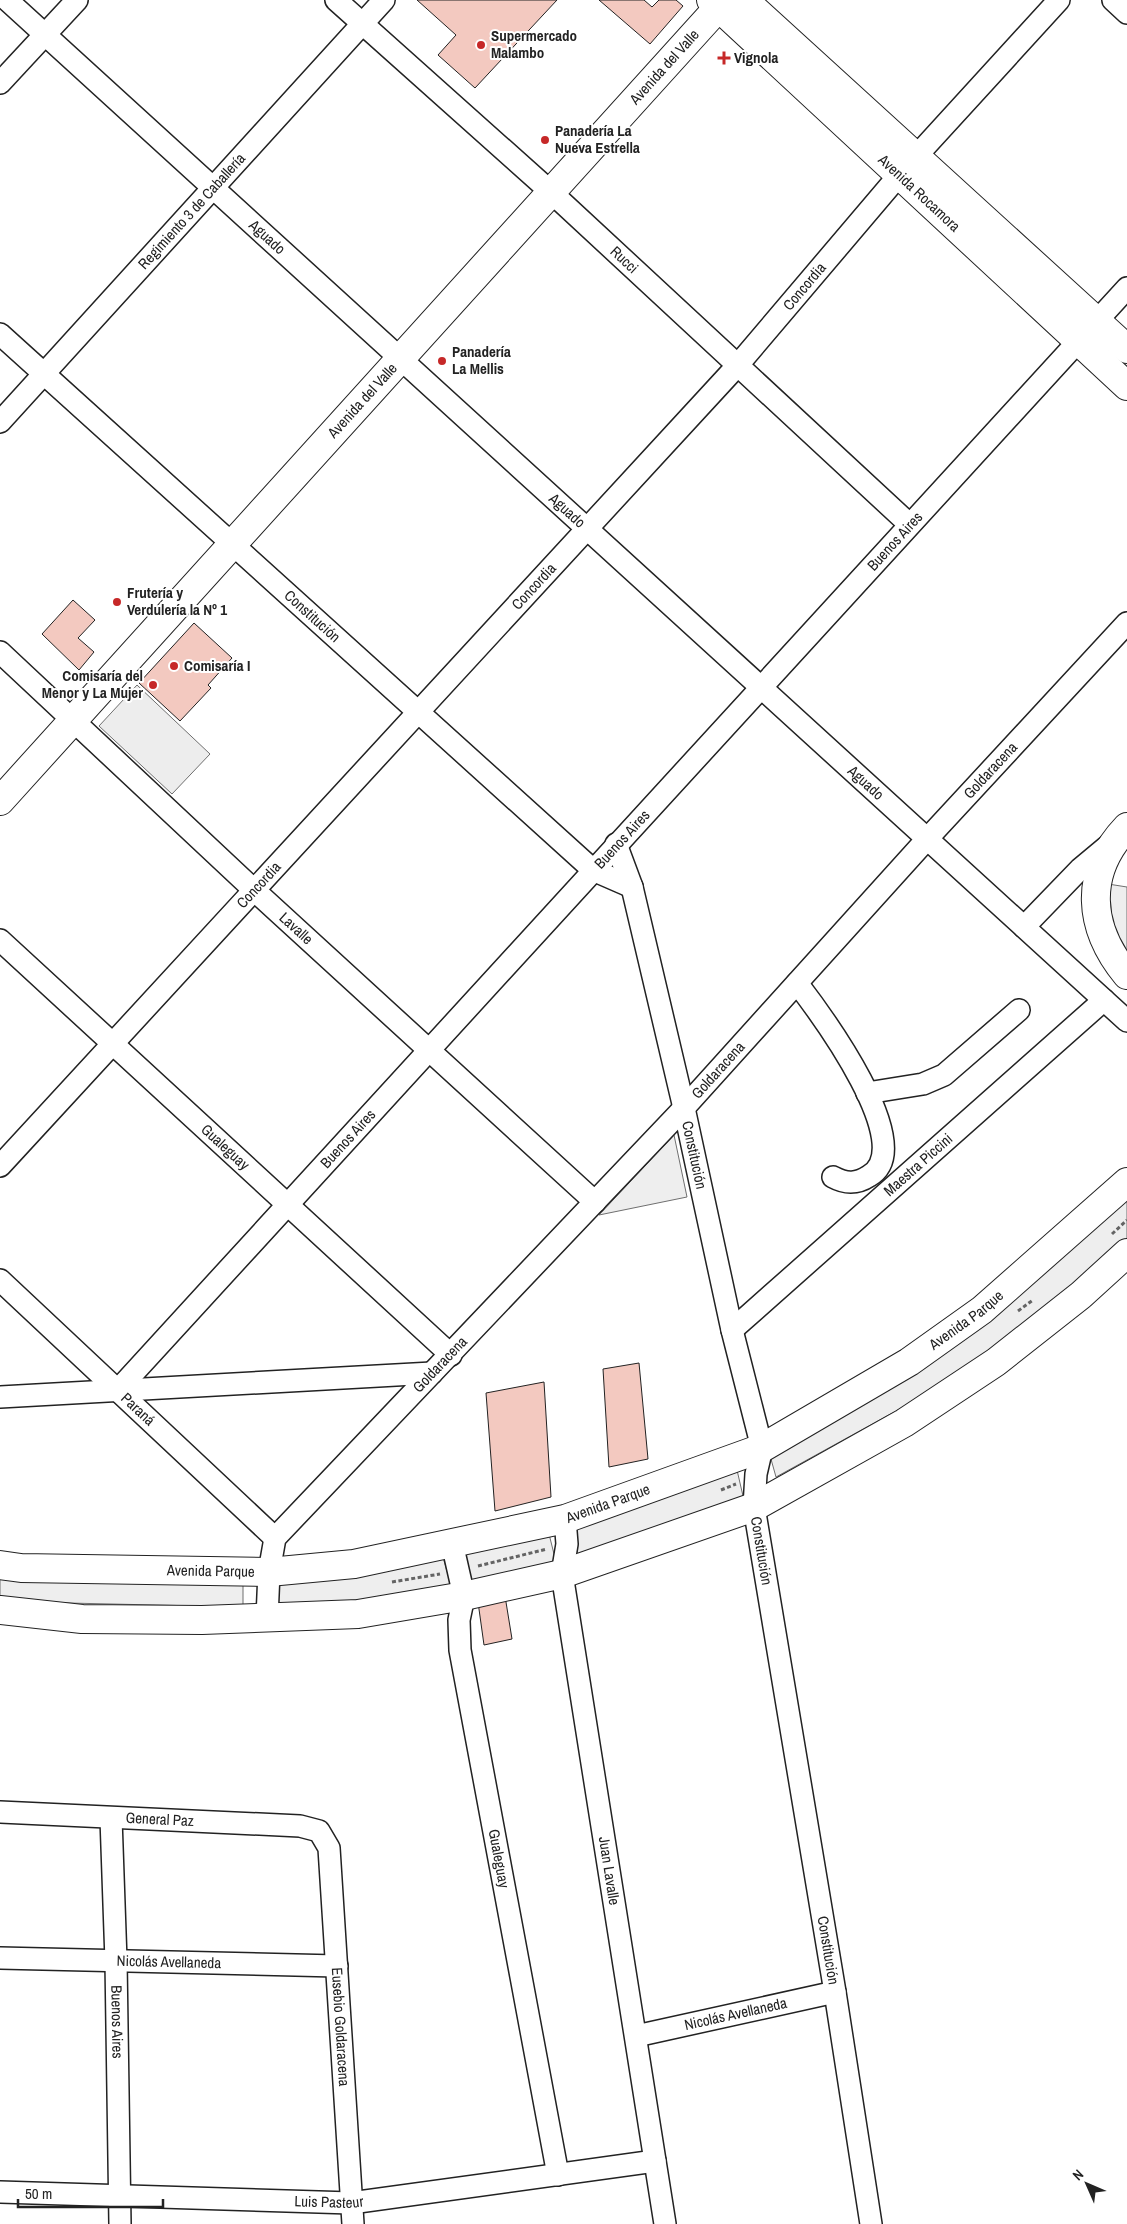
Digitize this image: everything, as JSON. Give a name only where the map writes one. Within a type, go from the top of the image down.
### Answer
[{"type":"main road","name":"Avenida Rocamora","points":[[744,0],[908,165],[1079,342],[1127,386]]},
{"type":"main road","name":"Avenida Rocamora","points":[[718,2],[908,165],[1098,322],[1127,349]]},
{"type":"main road","name":"Avenida del Valle","points":[[0,801],[552,193],[718,2]]},
{"type":"main road","points":[[1123,837],[1100,873],[1095,892],[1097,924],[1112,956],[1127,975]]},
{"type":"main road","name":"Avenida Parque","points":[[0,1565],[21,1568],[269,1572],[354,1564],[565,1519],[762,1448],[909,1362],[982,1310],[1127,1182]]},
{"type":"main road","points":[[0,1610],[82,1619],[202,1620],[358,1614],[464,1596],[562,1574],[754,1507],[904,1423],[996,1362],[1081,1295],[1127,1253]]},
{"type":"street","name":"Aguado","points":[[6,0],[1127,1021]]},
{"type":"street","points":[[0,83],[76,0]]},
{"type":"street","name":"Rucci","points":[[336,0],[552,193],[909,524]]},
{"type":"street","name":"Regimiento 3 de Caballería","points":[[0,422],[384,0]]},
{"type":"street","name":"Concordia","points":[[0,1166],[737,366],[908,165],[1059,0]]},
{"type":"street","points":[[1113,0],[1127,13]]},
{"type":"street","name":"Buenos Aires","points":[[117,1390],[760,686],[1098,322],[1127,288]]},
{"type":"street","name":"Constitución","points":[[0,334],[593,870],[632,887]]},
{"type":"street","name":"Goldaracena","points":[[275,1538],[684,1108],[927,839],[1127,623]]},
{"type":"street","name":"Lavalle","points":[[0,652],[254,890],[429,1048],[595,1202]]},
{"type":"street","points":[[1024,927],[1080,870],[1123,837]]},
{"type":"street","name":"Constitución","points":[[616,844],[632,887],[684,1108],[732,1330],[762,1448],[756,1474],[754,1507],[835,1992],[871,2224]]},
{"type":"street","name":"Gualeguay","points":[[0,940],[451,1355]]},
{"type":"street","points":[[797,983],[833,1030],[867,1093],[882,1131],[883,1158],[876,1172],[860,1182],[842,1182],[833,1178]]},
{"type":"street","name":"Maestra Piccini","points":[[732,1330],[1104,1000]]},
{"type":"street","points":[[867,1093],[923,1084],[944,1075],[1019,1010]]},
{"type":"street","name":"Paraná","points":[[0,1280],[275,1538]]},
{"type":"street","points":[[0,1397],[432,1374]]},
{"type":"street","name":"Juan Lavalle","points":[[565,1519],[567,1544],[562,1574],[665,2224]]},
{"type":"street","points":[[267,1618],[269,1572],[275,1538]]},
{"type":"street","name":"Gualeguay","points":[[452,1543],[464,1596],[459,1620],[460,1650],[558,2174]]},
{"type":"street","name":"General Paz","points":[[0,1812],[300,1826],[319,1831]]},
{"type":"street","name":"Buenos Aires","points":[[111,1818],[116,1961],[120,2224]]},
{"type":"street","name":"Eusebio Goldaracena","points":[[319,1831],[329,1848],[353,2224]]},
{"type":"street","name":"Nicolás Avellaneda","points":[[0,1958],[337,1966]]},
{"type":"street","name":"Nicolás Avellaneda","points":[[636,2036],[835,1992]]},
{"type":"street","name":"Luis Pasteur","points":[[0,2192],[351,2203],[655,2161]]},
{"type":"path","points":[[477,1566],[552,1548]]},
{"type":"shaded area","points":[[137,685],[210,754],[172,794],[99,726]]},
{"type":"shaded area","points":[[1108,884],[1127,887],[1127,961],[1107,921]]},
{"type":"shaded area","points":[[674,1135],[687,1197],[599,1215]]},
{"type":"shaded area","points":[[1127,1197],[1127,1241],[1076,1289],[934,1390],[776,1477],[769,1452]]},
{"type":"shaded area","points":[[737,1470],[743,1496],[577,1557],[576,1527]]},
{"type":"shaded area","points":[[548,1530],[557,1566],[471,1585],[465,1553]]},
{"type":"shaded area","points":[[443,1557],[452,1588],[369,1599],[278,1606],[279,1580]]},
{"type":"shaded area","points":[[0,1573],[243,1585],[243,1607],[24,1602],[0,1599]]},
{"type":"building","name":"Supermercado Malambo","points":[[417,0],[557,0],[475,88],[438,55],[456,35]]},
{"type":"building","points":[[599,0],[644,0],[652,7],[659,0],[676,0],[683,6],[650,44]]},
{"type":"building","points":[[73,600],[95,620],[78,638],[94,652],[79,670],[42,634]]},
{"type":"building","points":[[194,623],[232,658],[208,685],[211,688],[180,721],[139,683]]},
{"type":"building","points":[[639,1363],[648,1459],[609,1467],[603,1369]]},
{"type":"building","points":[[544,1382],[551,1497],[495,1511],[486,1393]]},
{"type":"building","points":[[505,1596],[512,1639],[484,1645],[478,1602]]},
{"type":"place","name":"Supermercado Malambo","points":[[481,45]]},
{"type":"place","name":"Vignola","points":[[724,58]]},
{"type":"place","name":"Panadería La Nueva Estrella","points":[[545,140]]},
{"type":"place","name":"Panadería La Mellis","points":[[442,361]]},
{"type":"place","name":"Frutería y Verdulería la Nº 1","points":[[117,602]]},
{"type":"place","name":"Comisaría I","points":[[174,666]]},
{"type":"place","name":"Comisaría del Menor y La Mujer","points":[[153,685]]}]
